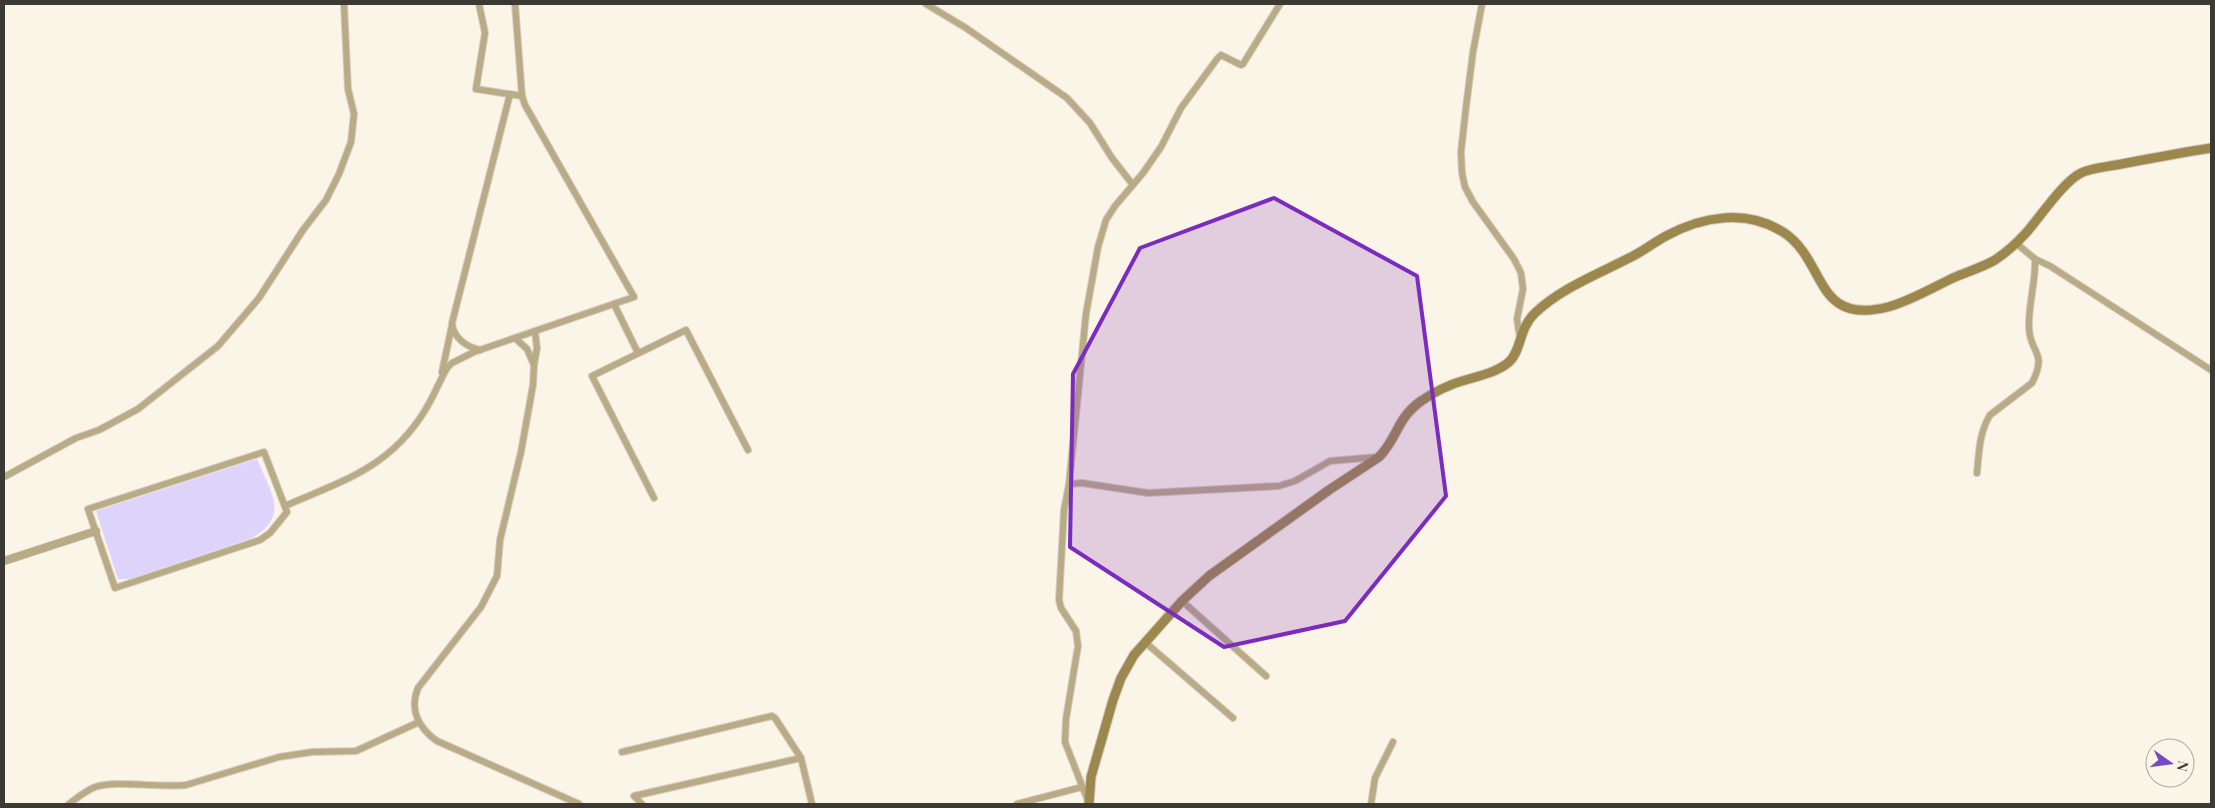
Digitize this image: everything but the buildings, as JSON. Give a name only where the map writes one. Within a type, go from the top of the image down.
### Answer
[{"type":"main road","points":[[1088,803],[1091,777],[1117,689],[1128,665],[1182,601],[1201,582],[1227,562],[1379,457],[1390,443],[1400,422],[1422,400],[1451,385],[1494,371],[1506,364],[1515,356],[1528,320],[1550,300],[1630,258],[1665,236],[1698,222],[1746,217],[1785,233],[1802,250],[1820,283],[1832,300],[1858,309],[1886,308],[1993,261],[2016,243],[2080,173],[2211,148]]},
{"type":"street","points":[[4,477],[76,438],[131,414],[218,346],[259,298],[299,236],[326,200],[339,174],[350,142],[354,114],[348,89],[344,4]]},
{"type":"street","points":[[479,4],[485,33],[476,89],[522,96]]},
{"type":"street","points":[[285,506],[358,474],[388,455],[424,413],[441,378],[452,363],[481,350],[634,297],[525,104],[522,96],[515,4]]},
{"type":"street","points":[[926,4],[981,38],[1067,98],[1090,122],[1112,158],[1133,185]]},
{"type":"street","points":[[1088,803],[1065,742],[1064,732],[1078,646],[1076,631],[1061,608],[1059,600],[1064,510],[1069,484],[1086,314],[1092,273],[1106,220],[1114,206],[1133,185],[1161,147],[1181,108],[1221,55],[1241,65],[1243,64],[1280,4]]},
{"type":"street","points":[[1482,4],[1472,52],[1461,152],[1462,173],[1468,194],[1521,273],[1523,289],[1517,319],[1520,338]]},
{"type":"street","points":[[441,378],[452,323],[510,94]]},
{"type":"street","points":[[2016,243],[2035,258],[2211,370]]},
{"type":"street","points":[[1977,473],[1980,442],[1985,422],[1990,415],[2032,383],[2040,358],[2031,342],[2028,327],[2035,258]]},
{"type":"street","points":[[614,304],[638,353]]},
{"type":"street","points":[[452,323],[456,336],[470,347],[481,350]]},
{"type":"street","points":[[654,498],[592,376],[686,330],[748,450]]},
{"type":"street","points":[[535,331],[537,348],[533,385],[500,540],[497,576],[481,607],[418,688],[414,702],[418,722],[429,736],[448,747],[579,804]]},
{"type":"street","points":[[515,338],[528,349],[534,365]]},
{"type":"street","points":[[264,452],[287,512],[280,523],[260,540],[115,588],[96,531],[88,509],[264,452]]},
{"type":"street","points":[[1069,484],[1082,483],[1148,492],[1279,486],[1295,481],[1330,461],[1379,457]]},
{"type":"street","points":[[4,561],[96,531]]},
{"type":"street","points":[[1182,601],[1266,676]]},
{"type":"street","points":[[1146,643],[1232,718]]},
{"type":"street","points":[[622,752],[772,716],[801,758],[812,804]]},
{"type":"street","points":[[69,804],[87,790],[97,786],[170,787],[186,785],[279,757],[312,752],[356,752],[418,722]]},
{"type":"street","points":[[1371,804],[1376,778],[1393,742]]},
{"type":"street","points":[[642,804],[634,796],[801,758]]},
{"type":"street","points":[[1017,804],[1082,787]]},
{"type":"highlighted area","points":[[1274,198],[1417,276],[1446,496],[1345,621],[1224,647],[1070,547],[1073,374],[1140,248]]},
{"type":"shaded area","points":[[257,459],[274,502],[274,512],[271,521],[264,529],[252,538],[129,579],[118,579],[96,511]]}]
